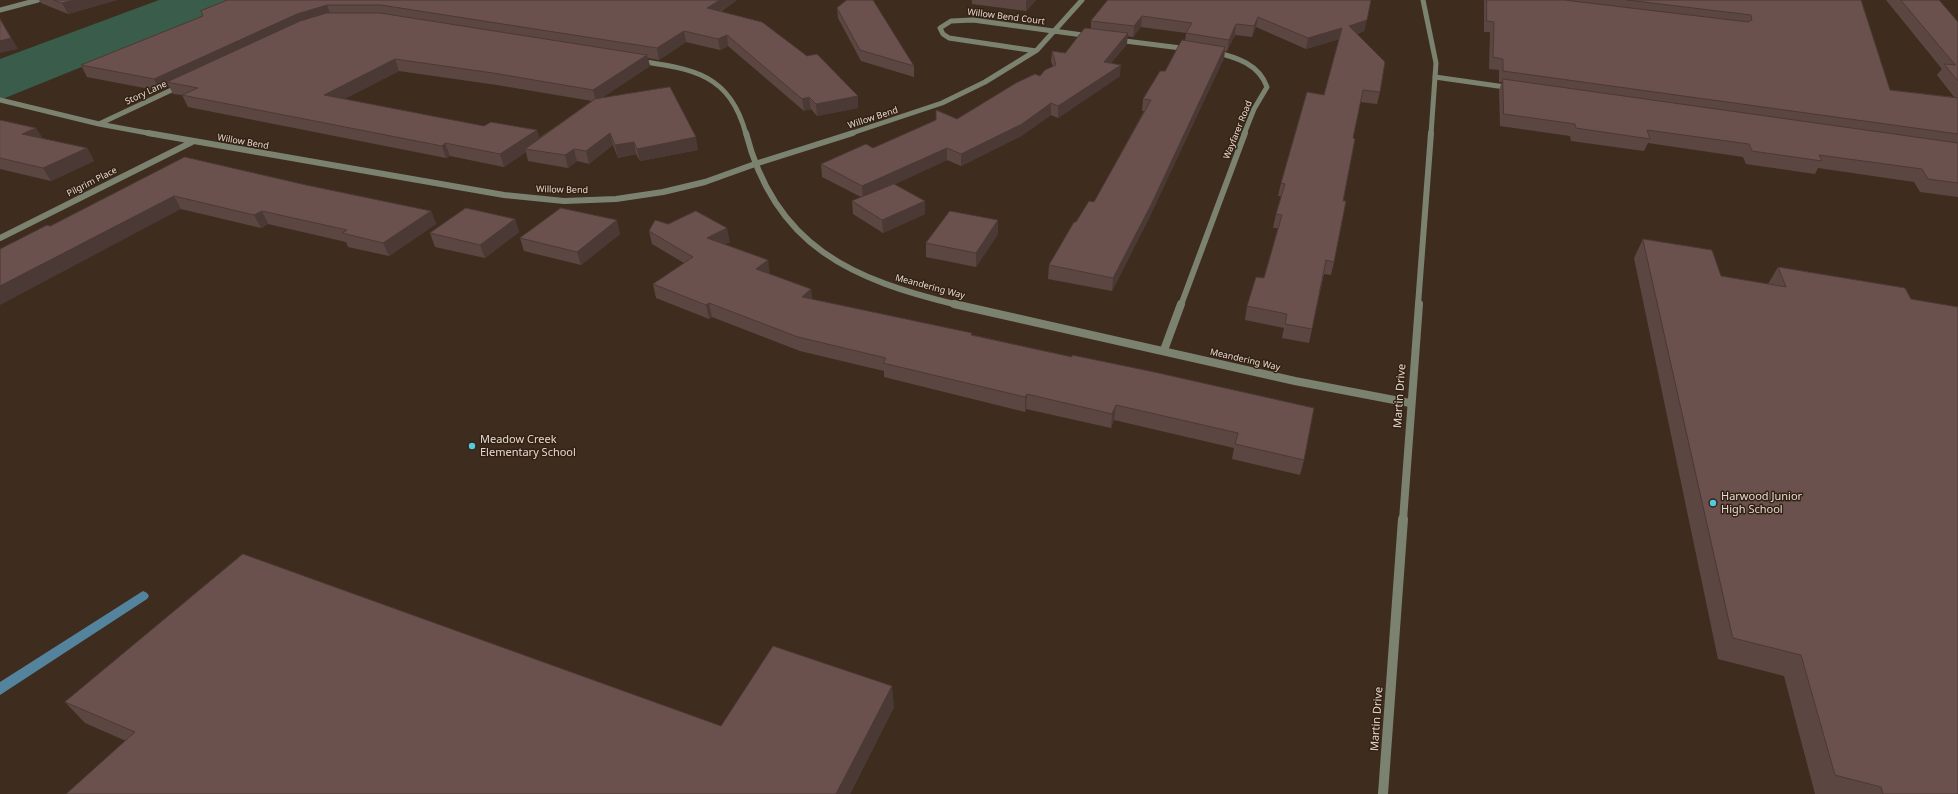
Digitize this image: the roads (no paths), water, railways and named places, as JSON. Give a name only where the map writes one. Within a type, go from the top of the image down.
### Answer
[{"type":"street","points":[[0,10],[38,0]]},
{"type":"street","name":"Willow Bend","points":[[0,100],[99,124],[192,142],[504,195],[564,200],[609,199],[663,192],[705,182],[755,164],[930,108],[985,82],[1036,51],[1055,32],[1082,0]]},
{"type":"street","name":"Martin Drive","points":[[1383,794],[1410,403],[1436,63],[1423,0]]},
{"type":"street","name":"Willow Bend Court","points":[[1036,51],[949,38],[943,34],[940,28],[952,22],[973,20],[1055,32]]},
{"type":"street","points":[[1055,32],[1094,37]]},
{"type":"street","points":[[1110,39],[1194,49]]},
{"type":"street","name":"Wayfarer Road","points":[[1164,350],[1254,109],[1267,87],[1265,77],[1255,67],[1228,55],[1208,51]]},
{"type":"street","name":"Meandering Way","points":[[630,60],[667,65],[691,72],[722,88],[737,105],[755,164],[767,189],[790,220],[805,238],[832,258],[874,280],[920,295],[1295,381],[1410,403]]},
{"type":"street","points":[[1435,77],[1521,89]]},
{"type":"street","name":"Story Lane","points":[[99,124],[184,84]]},
{"type":"street","name":"Pilgrim Place","points":[[0,238],[192,142]]},
{"type":"waterway","points":[[0,689],[143,596]]},
{"type":"place","name":"Meadow Creek Elementary School","points":[[472,446]]},
{"type":"place","name":"Harwood Junior High School","points":[[1713,503]]}]
